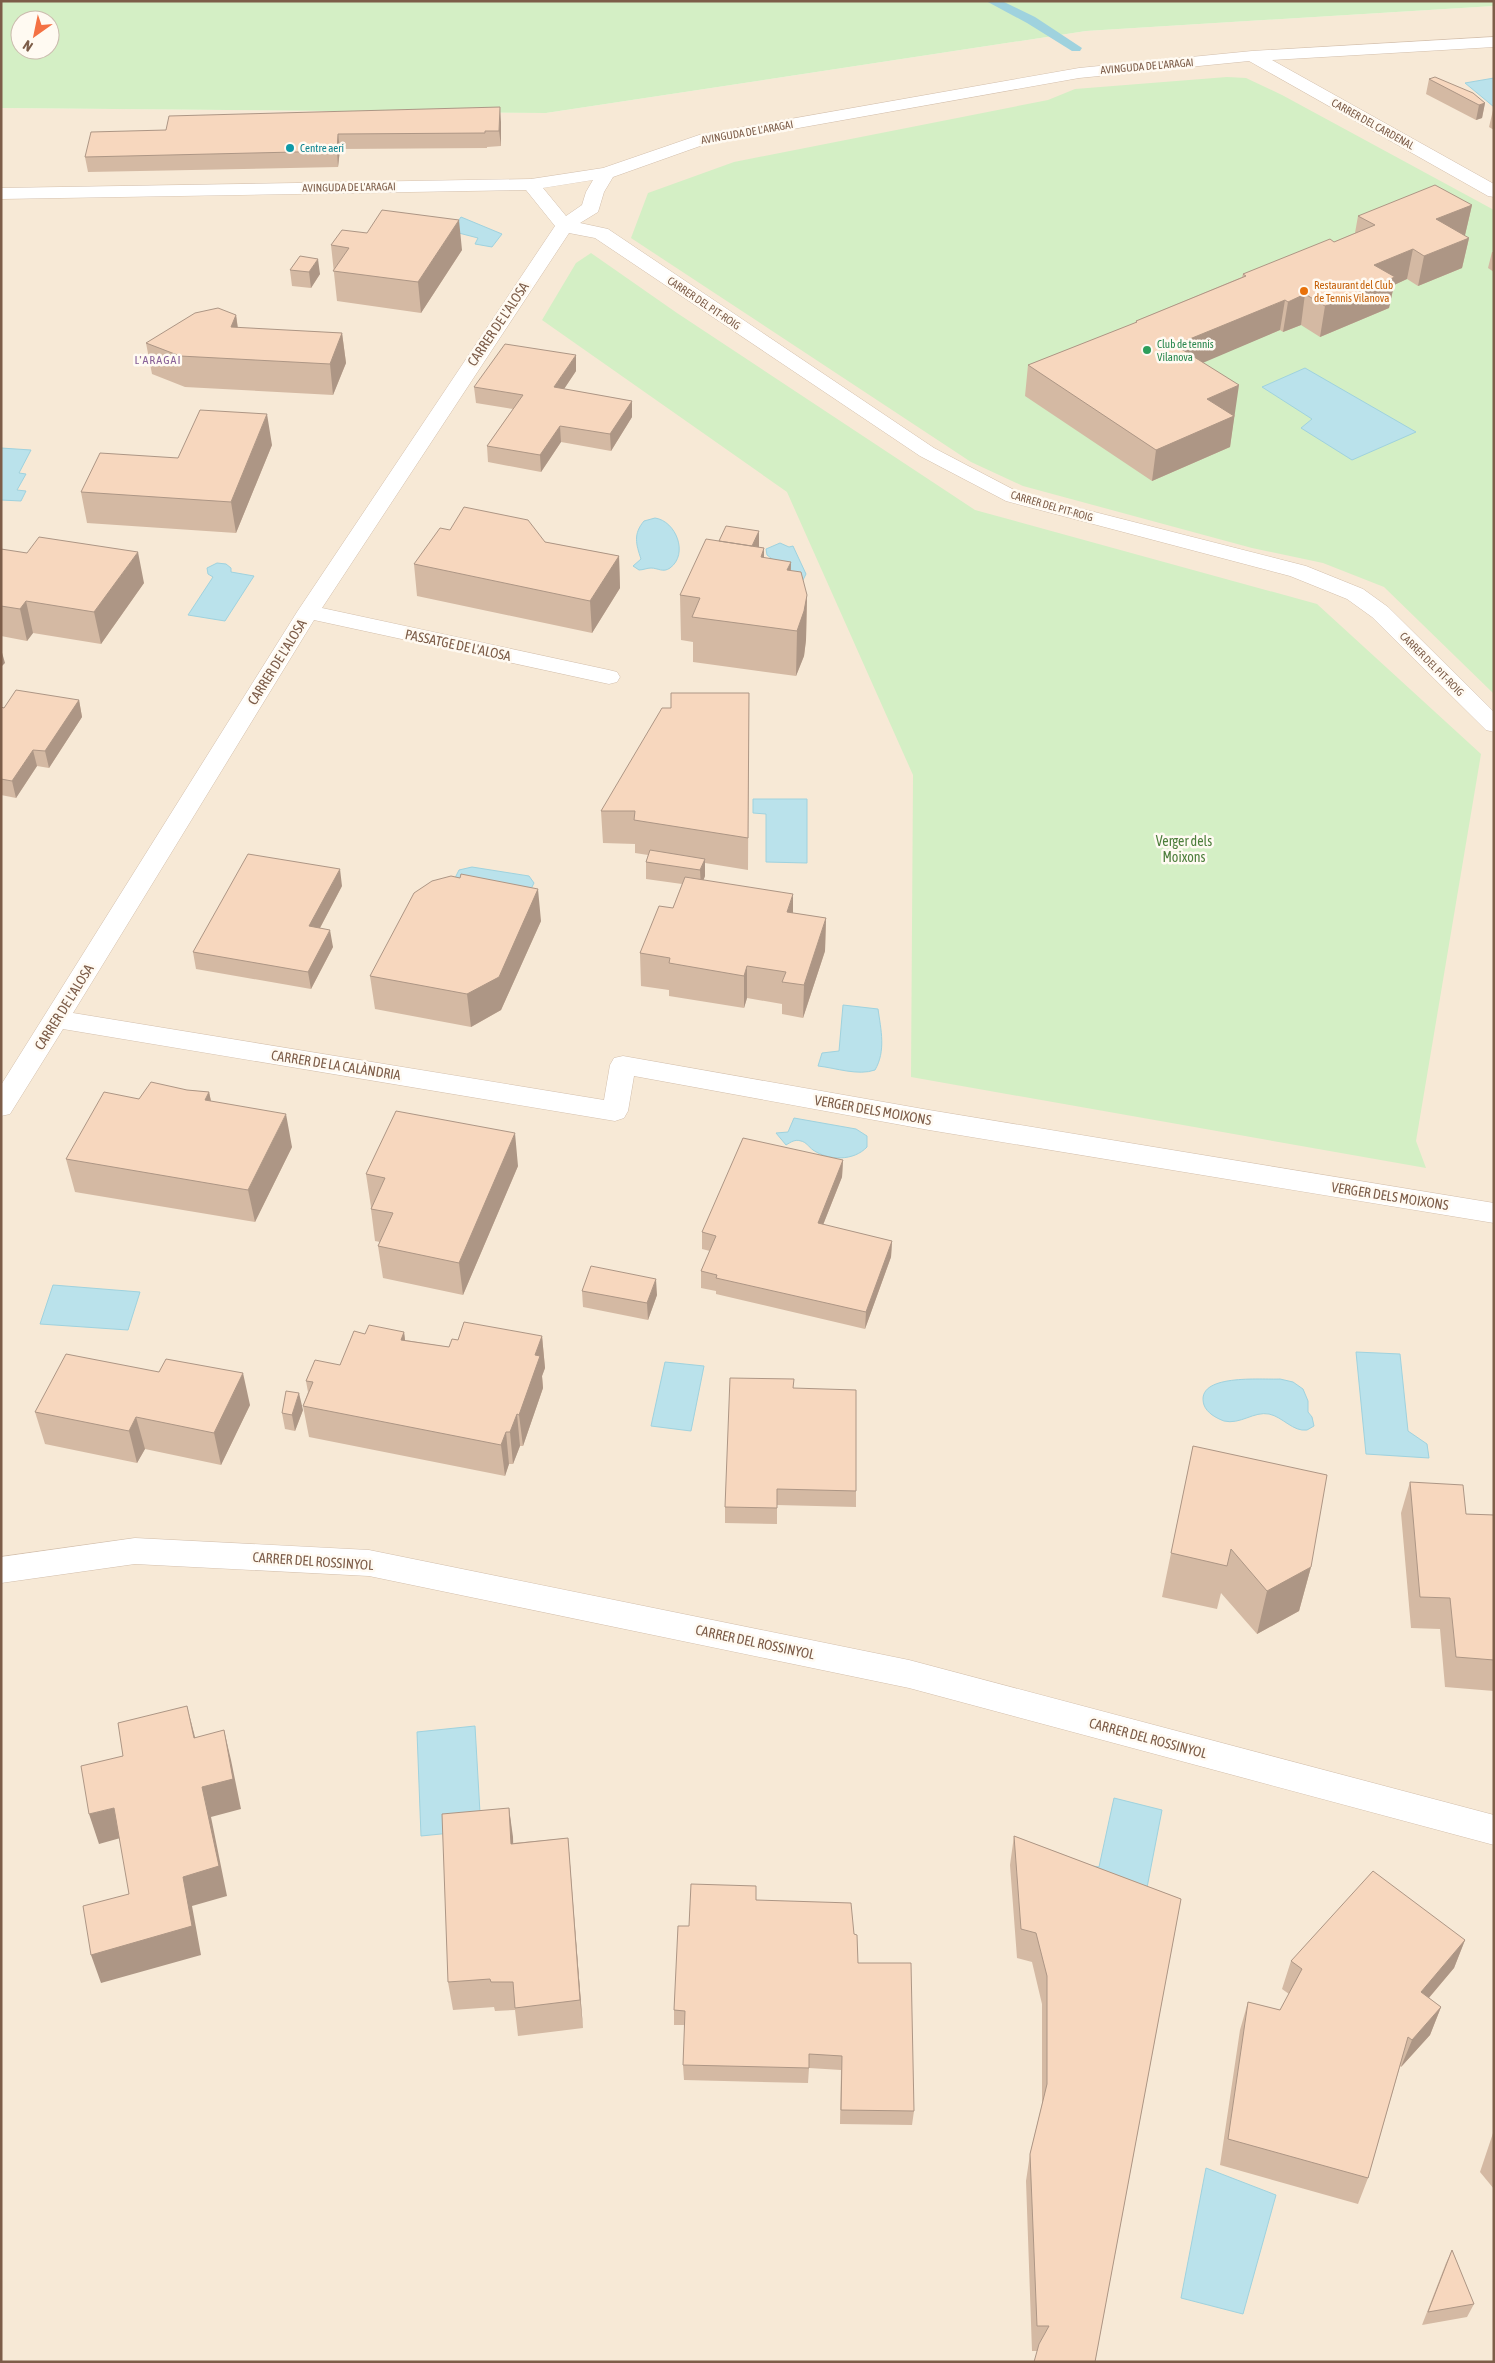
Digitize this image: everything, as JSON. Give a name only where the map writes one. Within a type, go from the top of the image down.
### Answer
[{"type":"street","name":"AVINGUDA DE L'ARAGAI","points":[[1,194],[531,184],[606,173],[699,140],[1079,72],[1252,56],[1494,42]]},
{"type":"street","name":"CARRER DEL CARDENAL","points":[[1252,56],[1494,192]]},
{"type":"street","name":"CARRER DE L'ALOSA","points":[[1,1107],[308,612],[564,226],[591,208],[596,192],[606,173]]},
{"type":"street","points":[[531,184],[564,226]]},
{"type":"street","name":"CARRER DEL PIT-ROIG","points":[[564,226],[602,233],[927,452],[1013,497],[1298,571],[1355,594],[1380,612],[1494,725]]},
{"type":"street","name":"PASSATGE DE L'ALOSA","points":[[308,612],[609,677]]},
{"type":"street","name":"CARRER DE LA CALÀNDRIA","points":[[57,1019],[615,1111]]},
{"type":"street","name":"VERGER DELS MOIXONS","points":[[615,1111],[623,1065],[929,1120],[1494,1213]]},
{"type":"street","name":"CARRER DEL ROSSINYOL","points":[[1,1570],[135,1551],[369,1563],[909,1674],[1494,1830]]},
{"type":"shaded area","points":[[1494,6],[1494,2362],[1,2362],[1,108],[546,113],[1086,31]]},
{"type":"green space","points":[[1,1],[1494,1],[1494,6],[1086,31],[546,113],[1,108]]},
{"type":"green space","name":"Club de tennis Vilanova","points":[[1227,77],[1246,78],[1282,95],[1494,210],[1494,694],[1384,587],[1323,563],[1252,548],[1023,486],[971,462],[631,238],[648,193],[734,162],[1048,100],[1075,89]]},
{"type":"green space","name":"Verger dels Moixons","points":[[591,253],[677,313],[975,510],[1317,604],[1481,754],[1416,1141],[1426,1168],[911,1077],[913,775],[787,492],[542,320],[576,263]]},
{"type":"water","points":[[1494,78],[1494,107],[1465,83]]},
{"type":"water","points":[[461,217],[502,234],[492,247],[475,244],[478,238],[451,231]]},
{"type":"water","points":[[1305,368],[1416,432],[1352,460],[1301,428],[1312,419],[1262,387]]},
{"type":"water","points":[[1,448],[31,450],[19,473],[26,474],[17,490],[26,491],[21,501],[1,500]]},
{"type":"water","points":[[655,518],[662,520],[674,531],[678,539],[679,555],[676,562],[670,568],[663,570],[651,568],[639,570],[633,566],[641,559],[636,539],[638,530],[644,521]]},
{"type":"water","points":[[780,543],[789,547],[793,546],[806,574],[802,582],[767,555],[766,549]]},
{"type":"water","points":[[217,563],[226,564],[231,568],[231,572],[254,576],[225,621],[188,615],[213,577],[208,574],[207,568]]},
{"type":"water","points":[[753,799],[807,799],[807,863],[766,862],[766,814],[753,813]]},
{"type":"water","points":[[472,867],[529,876],[534,883],[528,895],[452,884],[459,870]]},
{"type":"water","points":[[843,1005],[878,1009],[882,1048],[875,1070],[854,1072],[818,1066],[822,1053],[839,1051]]},
{"type":"water","points":[[794,1118],[856,1129],[867,1136],[867,1147],[855,1155],[834,1158],[819,1154],[799,1140],[786,1145],[776,1133],[788,1132]]},
{"type":"water","points":[[53,1285],[140,1292],[128,1330],[40,1324]]},
{"type":"water","points":[[1356,1352],[1400,1354],[1408,1431],[1427,1444],[1429,1458],[1366,1454]]},
{"type":"water","points":[[665,1362],[704,1366],[691,1431],[651,1426]]},
{"type":"water","points":[[1245,1379],[1280,1379],[1293,1382],[1303,1389],[1308,1401],[1308,1412],[1312,1417],[1314,1426],[1307,1430],[1297,1429],[1269,1414],[1258,1414],[1230,1422],[1224,1421],[1212,1415],[1204,1405],[1204,1395],[1209,1388],[1219,1383]]},
{"type":"water","points":[[475,1726],[481,1830],[421,1836],[417,1732]]},
{"type":"water","points":[[1114,1798],[1162,1810],[1145,1898],[1086,1865],[1099,1867]]},
{"type":"water","points":[[1206,2168],[1276,2195],[1243,2314],[1181,2298]]},
{"type":"building","points":[[1435,77],[1473,93],[1485,103],[1479,105],[1429,79]]},
{"type":"building","points":[[500,107],[499,131],[485,131],[485,133],[338,134],[337,151],[85,157],[91,132],[166,130],[169,116]]},
{"type":"building","points":[[1435,185],[1472,205],[1436,219],[1469,238],[1424,256],[1413,249],[1374,265],[1395,277],[1325,306],[1305,294],[1288,302],[1285,300],[1175,345],[1239,385],[1207,399],[1234,416],[1156,450],[1028,365],[1246,276],[1243,274],[1330,239],[1334,242],[1375,225],[1358,216]]},
{"type":"building","points":[[382,210],[459,220],[418,282],[333,271],[349,248],[331,245],[342,230],[367,233]]},
{"type":"building","points":[[300,256],[318,259],[309,272],[290,270]]},
{"type":"building","points":[[218,308],[236,315],[231,327],[342,333],[330,364],[180,356],[146,343],[195,313]]},
{"type":"building","points":[[505,344],[576,355],[554,387],[632,401],[610,434],[560,426],[540,455],[487,446],[523,395],[474,387]]},
{"type":"building","points":[[200,410],[267,414],[231,502],[81,492],[100,453],[178,458]]},
{"type":"building","points":[[464,507],[528,520],[545,542],[619,556],[590,601],[414,564],[440,528],[450,530]]},
{"type":"building","points":[[726,526],[759,531],[752,546],[719,541]]},
{"type":"building","points":[[39,537],[138,552],[94,612],[26,601],[20,609],[1,606],[1,549],[27,553]]},
{"type":"building","points":[[706,539],[764,548],[761,557],[791,562],[787,570],[801,572],[807,595],[797,631],[692,617],[700,598],[680,595]]},
{"type":"building","points":[[16,690],[79,700],[45,751],[33,750],[12,781],[1,779],[1,707],[4,708]]},
{"type":"building","points":[[671,693],[749,693],[748,838],[634,820],[635,811],[601,811],[662,708],[671,708]]},
{"type":"building","points":[[650,850],[705,859],[700,870],[646,862]]},
{"type":"building","points":[[248,854],[340,869],[309,926],[330,930],[308,972],[193,952]]},
{"type":"building","points":[[461,874],[538,889],[499,977],[467,994],[370,976],[414,893],[432,881],[451,876],[460,878]]},
{"type":"building","points":[[685,877],[793,894],[787,912],[826,918],[804,985],[782,982],[786,972],[747,966],[744,976],[669,963],[670,958],[640,953],[659,906],[673,908]]},
{"type":"building","points":[[151,1082],[187,1090],[209,1092],[205,1100],[286,1114],[248,1190],[66,1159],[104,1092],[139,1099]]},
{"type":"building","points":[[396,1111],[515,1133],[459,1263],[378,1246],[393,1213],[371,1209],[385,1178],[366,1174]]},
{"type":"building","points":[[743,1138],[843,1160],[818,1223],[892,1241],[866,1312],[716,1278],[717,1275],[701,1271],[716,1236],[702,1232]]},
{"type":"building","points":[[591,1266],[656,1279],[647,1303],[582,1291]]},
{"type":"building","points":[[464,1322],[542,1336],[535,1355],[540,1356],[519,1415],[517,1414],[510,1432],[506,1432],[501,1445],[303,1406],[313,1382],[306,1381],[315,1360],[340,1365],[354,1331],[365,1334],[369,1325],[404,1332],[401,1340],[449,1347],[452,1339],[458,1340]]},
{"type":"building","points":[[66,1354],[159,1372],[166,1359],[243,1373],[214,1433],[136,1417],[129,1431],[35,1412]]},
{"type":"building","points":[[730,1378],[794,1379],[793,1388],[856,1390],[856,1491],[777,1489],[777,1508],[725,1507]]},
{"type":"building","points":[[286,1391],[299,1393],[292,1415],[282,1413]]},
{"type":"building","points":[[1193,1446],[1327,1475],[1311,1567],[1267,1591],[1231,1549],[1227,1566],[1171,1553]]},
{"type":"building","points":[[1410,1482],[1463,1485],[1466,1514],[1494,1515],[1494,1660],[1456,1657],[1450,1598],[1420,1597]]},
{"type":"building","points":[[187,1706],[194,1738],[224,1730],[233,1779],[202,1787],[219,1866],[183,1877],[192,1926],[91,1955],[83,1906],[129,1894],[114,1808],[89,1814],[81,1766],[123,1756],[118,1723]]},
{"type":"building","points":[[509,1808],[511,1844],[568,1838],[580,2000],[515,2008],[513,1982],[491,1982],[490,1979],[448,1982],[442,1814]]},
{"type":"building","points":[[1014,1836],[1181,1899],[1095,2362],[1034,2362],[1039,2344],[1049,2326],[1037,2326],[1030,2154],[1047,2084],[1047,1976],[1036,1933],[1021,1929]]},
{"type":"building","points":[[1373,1871],[1465,1940],[1421,1992],[1441,2007],[1412,2040],[1408,2037],[1368,2178],[1228,2139],[1248,2002],[1280,2010],[1302,1969],[1291,1961]]},
{"type":"building","points":[[691,1884],[756,1886],[756,1900],[851,1903],[854,1934],[857,1935],[858,1963],[911,1963],[914,2111],[841,2110],[842,2056],[809,2054],[809,2068],[683,2065],[685,2011],[674,2010],[678,1926],[689,1926]]},
{"type":"building","points":[[1452,2250],[1474,2304],[1428,2312]]},
{"type":"waterway","points":[[992,1],[1031,20],[1076,48]]},
{"type":"place","name":"Centre aeri","points":[[290,148]]},
{"type":"place","name":"Restaurant del Club de Tennis Vilanova","points":[[1304,291]]},
{"type":"place","name":"Club de tennis Vilanova","points":[[1147,350]]},
{"type":"district","name":"L'ARAGAI","points":[[158,360]]}]
